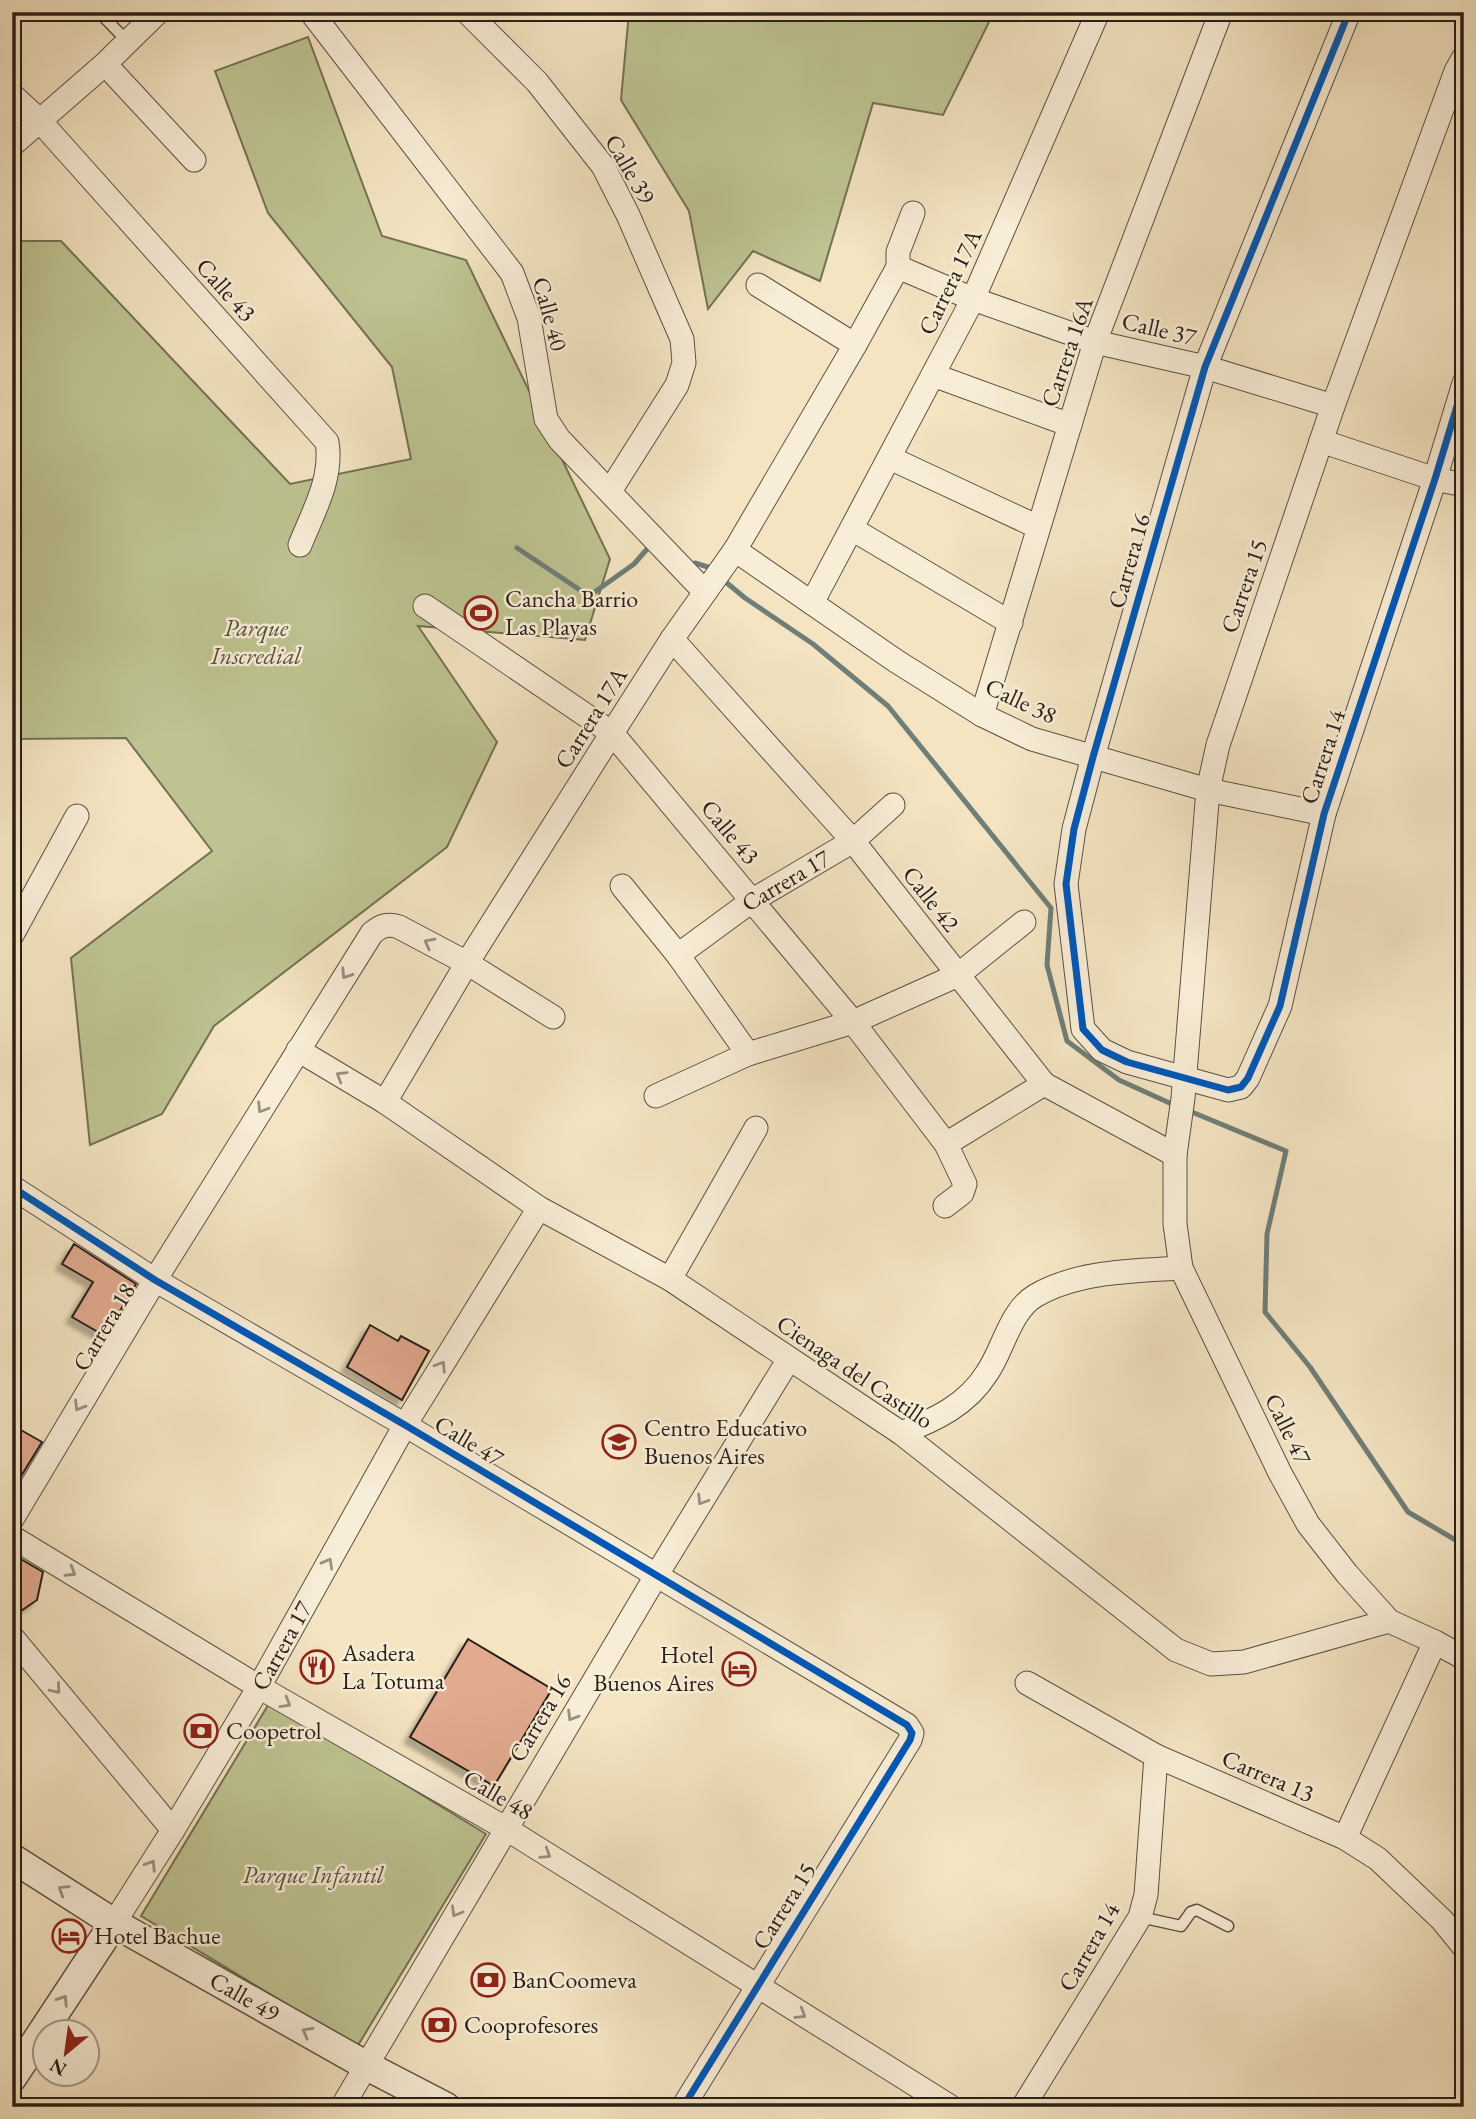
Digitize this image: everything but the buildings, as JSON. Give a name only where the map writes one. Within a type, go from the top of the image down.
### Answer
[{"type":"street","points":[[12,145],[106,64],[158,12]]},
{"type":"street","name":"Calle 40","points":[[312,12],[512,273],[529,318],[546,419],[559,439],[610,491],[719,573]]},
{"type":"street","name":"Calle 39","points":[[467,12],[537,82],[603,166],[628,215],[682,339],[684,363],[677,385],[610,491]]},
{"type":"street","name":"Carrera 17A","points":[[812,603],[973,299],[1098,12]]},
{"type":"street","name":"Carrera 16A","points":[[982,715],[1096,342],[1221,12]]},
{"type":"street","name":"Carrera 16","points":[[1184,1088],[1102,1050],[1083,1029],[1066,884],[1074,829],[1205,367],[1349,12]]},
{"type":"street","name":"Carrera 15","points":[[1175,1155],[1184,1088],[1208,790],[1218,745],[1333,406],[1464,57]]},
{"type":"street","points":[[106,64],[194,160]]},
{"type":"street","name":"Calle 43","points":[[12,95],[39,120],[327,442],[330,460],[328,473],[300,545]]},
{"type":"street","name":"Carrera 17A","points":[[385,1102],[467,963],[612,733],[672,639],[719,573],[855,345],[898,267],[898,253],[913,213]]},
{"type":"street","name":"Calle 37","points":[[898,267],[973,299],[1096,342],[1205,367],[1333,406]]},
{"type":"street","points":[[758,285],[855,345]]},
{"type":"street","points":[[933,375],[1070,425]]},
{"type":"street","name":"Carrera 14","points":[[1184,1088],[1228,1090],[1241,1087],[1248,1078],[1280,1006],[1324,814],[1464,383]]},
{"type":"street","points":[[1321,441],[1435,479],[1464,485]]},
{"type":"street","points":[[890,458],[1038,527]]},
{"type":"street","points":[[852,528],[1011,623]]},
{"type":"street","name":"Calle 38","points":[[719,573],[812,603],[982,715],[1032,739],[1208,790],[1324,814]]},
{"type":"street","name":"Calle 43","points":[[425,606],[612,733],[853,1023],[946,1144],[965,1184],[962,1193],[945,1206]]},
{"type":"street","name":"Calle 42","points":[[672,639],[853,841],[1044,1084],[1175,1155]]},
{"type":"street","name":"Carrera 17","points":[[678,955],[753,900],[853,841],[893,804]]},
{"type":"street","points":[[12,935],[77,816]]},
{"type":"street","points":[[622,886],[678,955],[748,1054]]},
{"type":"street","points":[[656,1096],[748,1054],[853,1023],[958,975],[1024,922]]},
{"type":"street","name":"Carrera 18","points":[[12,1519],[155,1280],[372,933],[389,924],[399,927],[467,963]]},
{"type":"street","points":[[467,963],[552,1017]]},
{"type":"street","name":"Cienaga del Castillo","points":[[298,1050],[385,1102],[539,1208],[670,1279],[901,1433],[1176,1650],[1211,1664],[1244,1662],[1389,1621]]},
{"type":"street","points":[[946,1144],[1044,1084]]},
{"type":"street","points":[[670,1279],[756,1128]]},
{"type":"street","name":"Calle 47","points":[[1175,1155],[1175,1223],[1181,1268],[1280,1473],[1308,1524],[1347,1574],[1389,1621],[1464,1658]]},
{"type":"street","name":"Calle 47","points":[[12,1187],[155,1280],[405,1425],[907,1725]]},
{"type":"street","name":"Carrera 17","points":[[12,2078],[173,1830],[258,1687],[405,1425],[539,1208]]},
{"type":"street","points":[[901,1433],[939,1418],[974,1390],[988,1372],[1013,1321],[1033,1297],[1069,1282],[1108,1274],[1181,1268]]},
{"type":"street","name":"Carrera 16","points":[[342,2107],[505,1828],[789,1359]]},
{"type":"street","name":"Calle 48","points":[[12,1537],[258,1687],[505,1828],[951,2107]]},
{"type":"street","points":[[12,1637],[173,1830]]},
{"type":"street","points":[[1345,1838],[1436,1642]]},
{"type":"street","name":"Carrera 13","points":[[1027,1684],[1156,1756],[1345,1838],[1378,1859],[1442,1920],[1464,1947]]},
{"type":"street","name":"Carrera 15","points":[[683,2107],[910,1740],[912,1733],[907,1725]]},
{"type":"street","name":"Carrera 14","points":[[1023,2107],[1140,1917],[1146,1895],[1156,1756]]},
{"type":"street","name":"Calle 49","points":[[15,1865],[367,2066],[446,2107]]},
{"type":"lane","points":[[99,12],[128,42]]},
{"type":"lane","points":[[1140,1917],[1181,1926],[1191,1912],[1197,1910],[1228,1926]]},
{"type":"green space","points":[[629,12],[994,12],[943,115],[873,103],[820,281],[753,251],[708,309],[689,211],[621,100]]},
{"type":"green space","name":"Parque Inscredial","points":[[308,37],[382,236],[466,260],[610,559],[585,640],[418,626],[497,742],[447,847],[214,1026],[162,1114],[90,1145],[71,958],[212,851],[126,738],[12,737],[12,241],[61,241],[290,484],[411,459],[392,367],[268,213],[215,71]]},
{"type":"green space","name":"Parque Infantil","points":[[270,1702],[486,1834],[357,2047],[141,1916]]},
{"type":"waterway","points":[[517,548],[589,596],[634,564],[648,548]]},
{"type":"waterway","points":[[695,563],[714,572]]},
{"type":"waterway","points":[[721,578],[745,598],[813,644],[888,706],[1051,908],[1047,965],[1067,1041],[1119,1080],[1174,1105]]},
{"type":"waterway","points":[[1187,1110],[1286,1151],[1267,1234],[1265,1312],[1310,1367],[1408,1512],[1464,1545]]},
{"type":"cycle path","points":[[1349,12],[1205,367],[1074,829],[1066,884],[1083,1029],[1102,1050],[1127,1062],[1228,1090],[1241,1087],[1248,1078],[1280,1006],[1324,814],[1464,383]]},
{"type":"cycle path","points":[[12,1187],[155,1280],[405,1425],[907,1725],[912,1733],[910,1740],[683,2107]]},
{"type":"place","name":"Cancha Barrio Las Playas","points":[[481,613]]},
{"type":"place","name":"Centro Educativo Buenos Aires","points":[[619,1442]]},
{"type":"place","name":"Asadera La Totuma","points":[[317,1667]]},
{"type":"place","name":"Hotel Buenos Aires","points":[[739,1669]]},
{"type":"place","name":"Coopetrol","points":[[201,1731]]},
{"type":"place","name":"Hotel Bachue","points":[[69,1936]]},
{"type":"place","name":"BanCoomeva","points":[[488,1980]]},
{"type":"place","name":"Cooprofesores","points":[[439,2025]]}]
